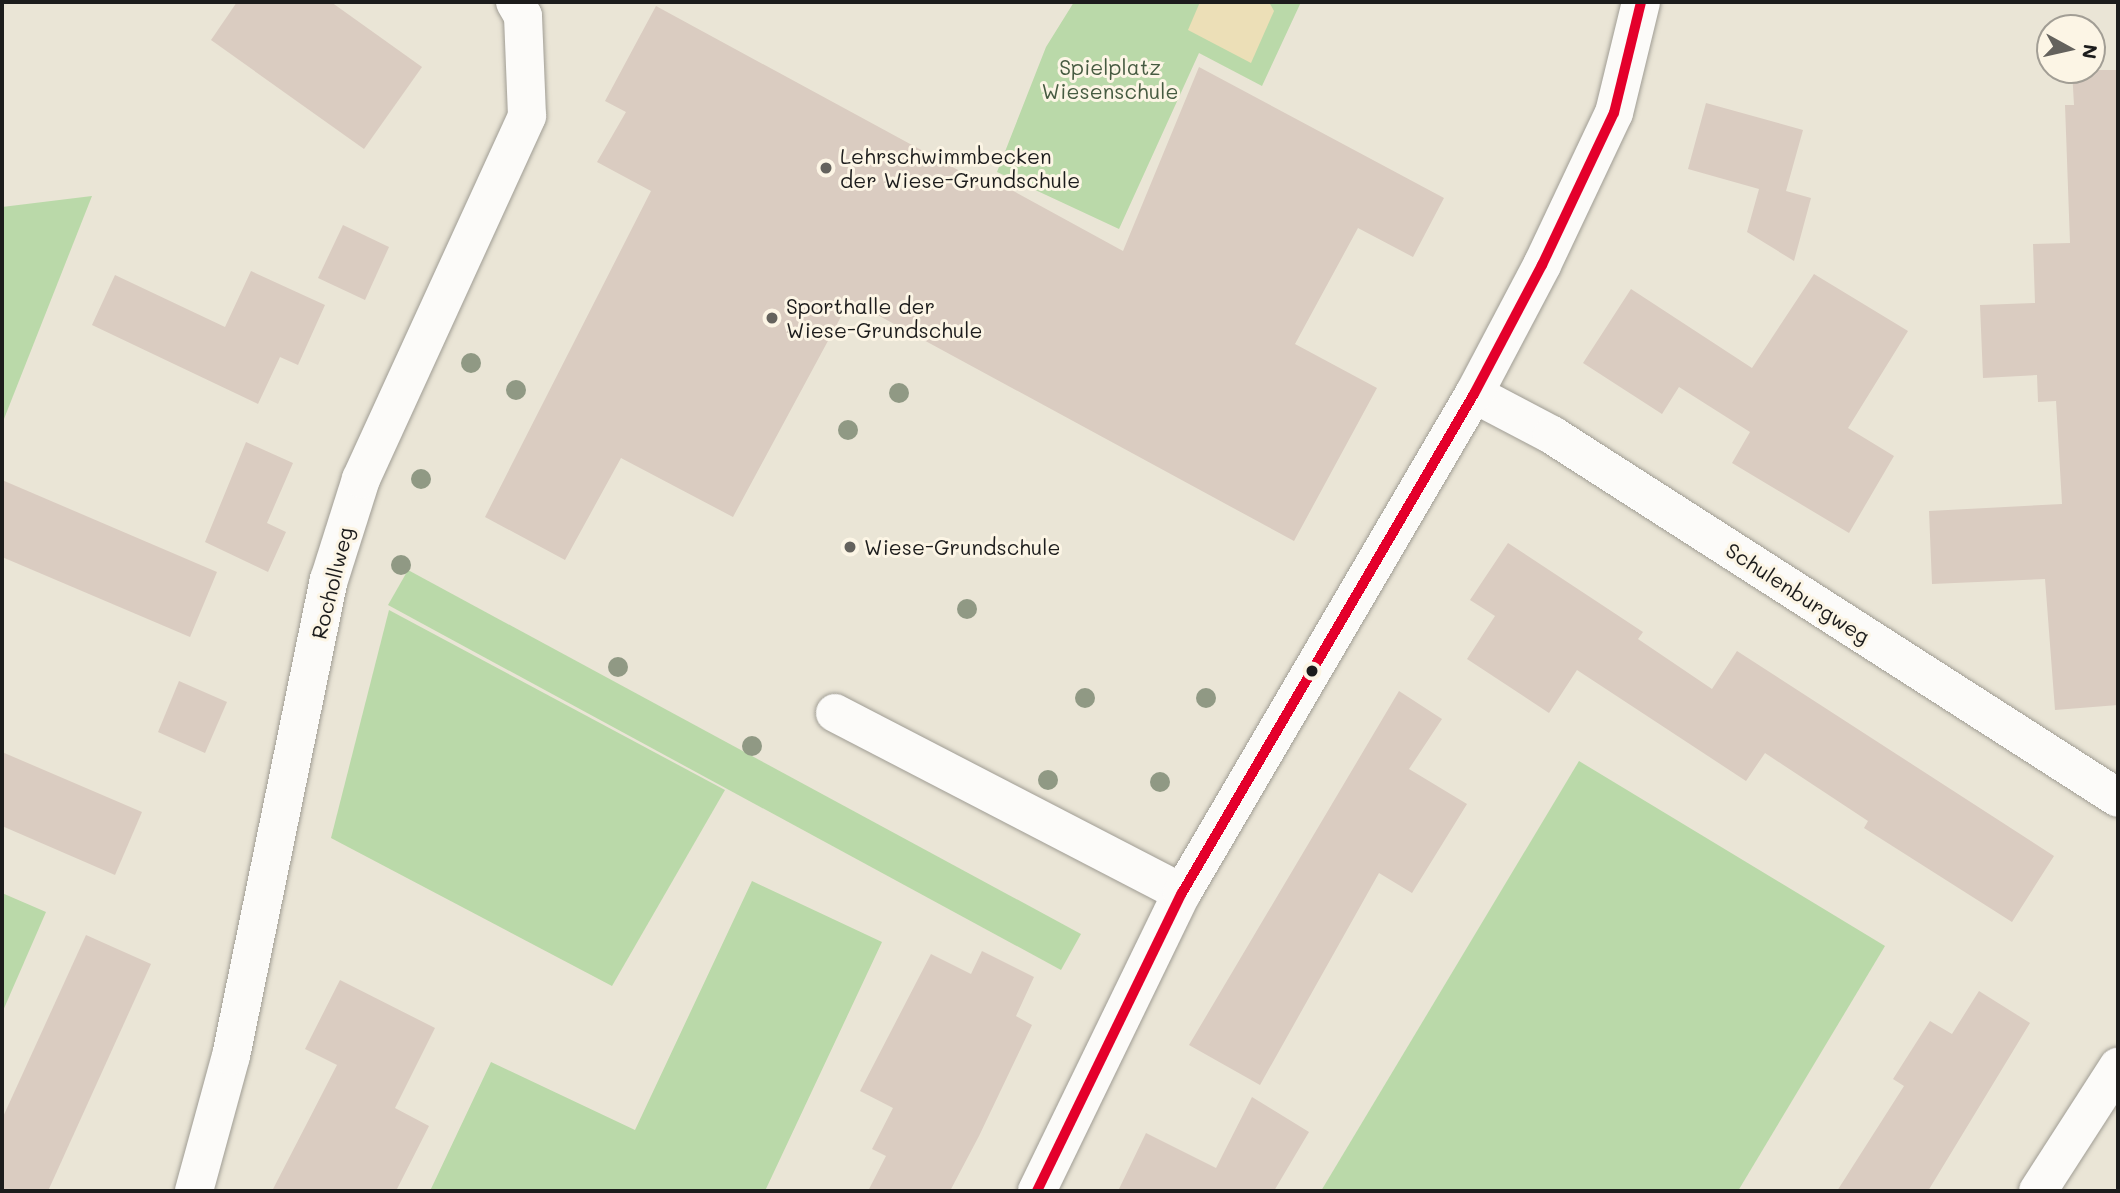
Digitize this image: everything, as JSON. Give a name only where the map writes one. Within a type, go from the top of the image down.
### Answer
[{"type":"street","name":"Rochollweg","points":[[194,1191],[231,1056],[333,568],[361,479],[527,116],[523,16],[515,2]]},
{"type":"street","points":[[1037,1191],[1182,894],[1474,394],[1614,113],[1641,2]]},
{"type":"street","name":"Schulenburgweg","points":[[1474,394],[1552,435],[2118,798]]},
{"type":"street","points":[[835,713],[1182,894]]},
{"type":"street","points":[[2038,1191],[2118,1067]]},
{"type":"green space","name":"Spielplatz Wiesenschule","points":[[1074,2],[1301,2],[1262,86],[1199,53],[1119,229],[997,172],[1046,47]]},
{"type":"green space","points":[[92,196],[2,424],[2,207]]},
{"type":"green space","points":[[408,570],[1081,934],[1061,970],[388,605]]},
{"type":"green space","points":[[389,610],[725,790],[612,986],[331,838]]},
{"type":"green space","points":[[1579,761],[1885,946],[1738,1191],[1321,1191]]},
{"type":"green space","points":[[752,881],[882,942],[765,1191],[430,1191],[491,1062],[635,1130]]},
{"type":"green space","points":[[2,893],[46,912],[2,1013]]},
{"type":"sand","points":[[1200,2],[1269,2],[1274,11],[1251,63],[1188,30]]},
{"type":"building","points":[[237,2],[331,2],[422,67],[364,149],[211,40]]},
{"type":"building","points":[[656,6],[993,189],[997,182],[1123,251],[1199,67],[1444,198],[1413,257],[1358,228],[1295,344],[1377,388],[1294,541],[850,300],[733,517],[621,458],[565,560],[485,517],[651,191],[597,162],[626,112],[605,101]]},
{"type":"building","points":[[2106,70],[2118,70],[2118,705],[2055,710],[2045,579],[1932,584],[1929,511],[2062,504],[2056,401],[2038,402],[2037,375],[1983,378],[1980,305],[2035,303],[2033,244],[2070,243],[2065,105],[2074,105],[2073,84],[2106,84]]},
{"type":"building","points":[[1706,103],[1803,130],[1786,191],[1811,198],[1794,261],[1747,232],[1759,189],[1688,169]]},
{"type":"building","points":[[343,225],[389,247],[365,300],[318,278]]},
{"type":"building","points":[[251,271],[325,305],[298,365],[280,357],[258,404],[92,325],[115,275],[225,327]]},
{"type":"building","points":[[1814,274],[1908,331],[1848,428],[1894,456],[1849,533],[1732,463],[1750,432],[1679,387],[1662,414],[1583,363],[1631,289],[1752,368]]},
{"type":"building","points":[[246,442],[293,463],[267,523],[286,532],[268,572],[205,542]]},
{"type":"building","points":[[2,480],[217,572],[190,637],[2,557]]},
{"type":"building","points":[[1508,543],[1643,632],[1638,639],[1712,689],[1737,651],[2054,856],[2012,922],[1864,828],[1868,821],[1765,753],[1746,781],[1577,670],[1549,713],[1467,659],[1495,616],[1470,600]]},
{"type":"building","points":[[179,681],[227,702],[205,753],[158,732]]},
{"type":"building","points":[[1399,691],[1442,719],[1409,769],[1467,804],[1412,893],[1379,873],[1260,1085],[1189,1045]]},
{"type":"building","points":[[2,752],[142,812],[115,875],[2,826]]},
{"type":"building","points":[[86,935],[151,964],[48,1191],[2,1191],[2,1119]]},
{"type":"building","points":[[982,951],[1034,977],[1016,1016],[1032,1025],[950,1191],[868,1191],[886,1156],[872,1149],[893,1108],[860,1091],[931,954],[971,974]]},
{"type":"building","points":[[340,980],[435,1028],[395,1108],[429,1126],[396,1191],[272,1191],[337,1065],[305,1049]]},
{"type":"building","points":[[1979,991],[2030,1023],[1928,1191],[1837,1191],[1904,1086],[1893,1079],[1930,1021],[1952,1034]]},
{"type":"building","points":[[1252,1097],[1309,1132],[1274,1191],[1118,1191],[1146,1133],[1216,1168]]},
{"type":"transit line","points":[[1037,1191],[1182,893],[1474,394],[1542,265],[1614,113],[1641,2]]},
{"type":"place","name":"Lehrschwimmbecken der Wiese-Grundschule","points":[[826,168]]},
{"type":"place","name":"Sporthalle der Wiese-Grundschule","points":[[772,318]]},
{"type":"place","name":"Wiese-Grundschule","points":[[850,547]]}]
